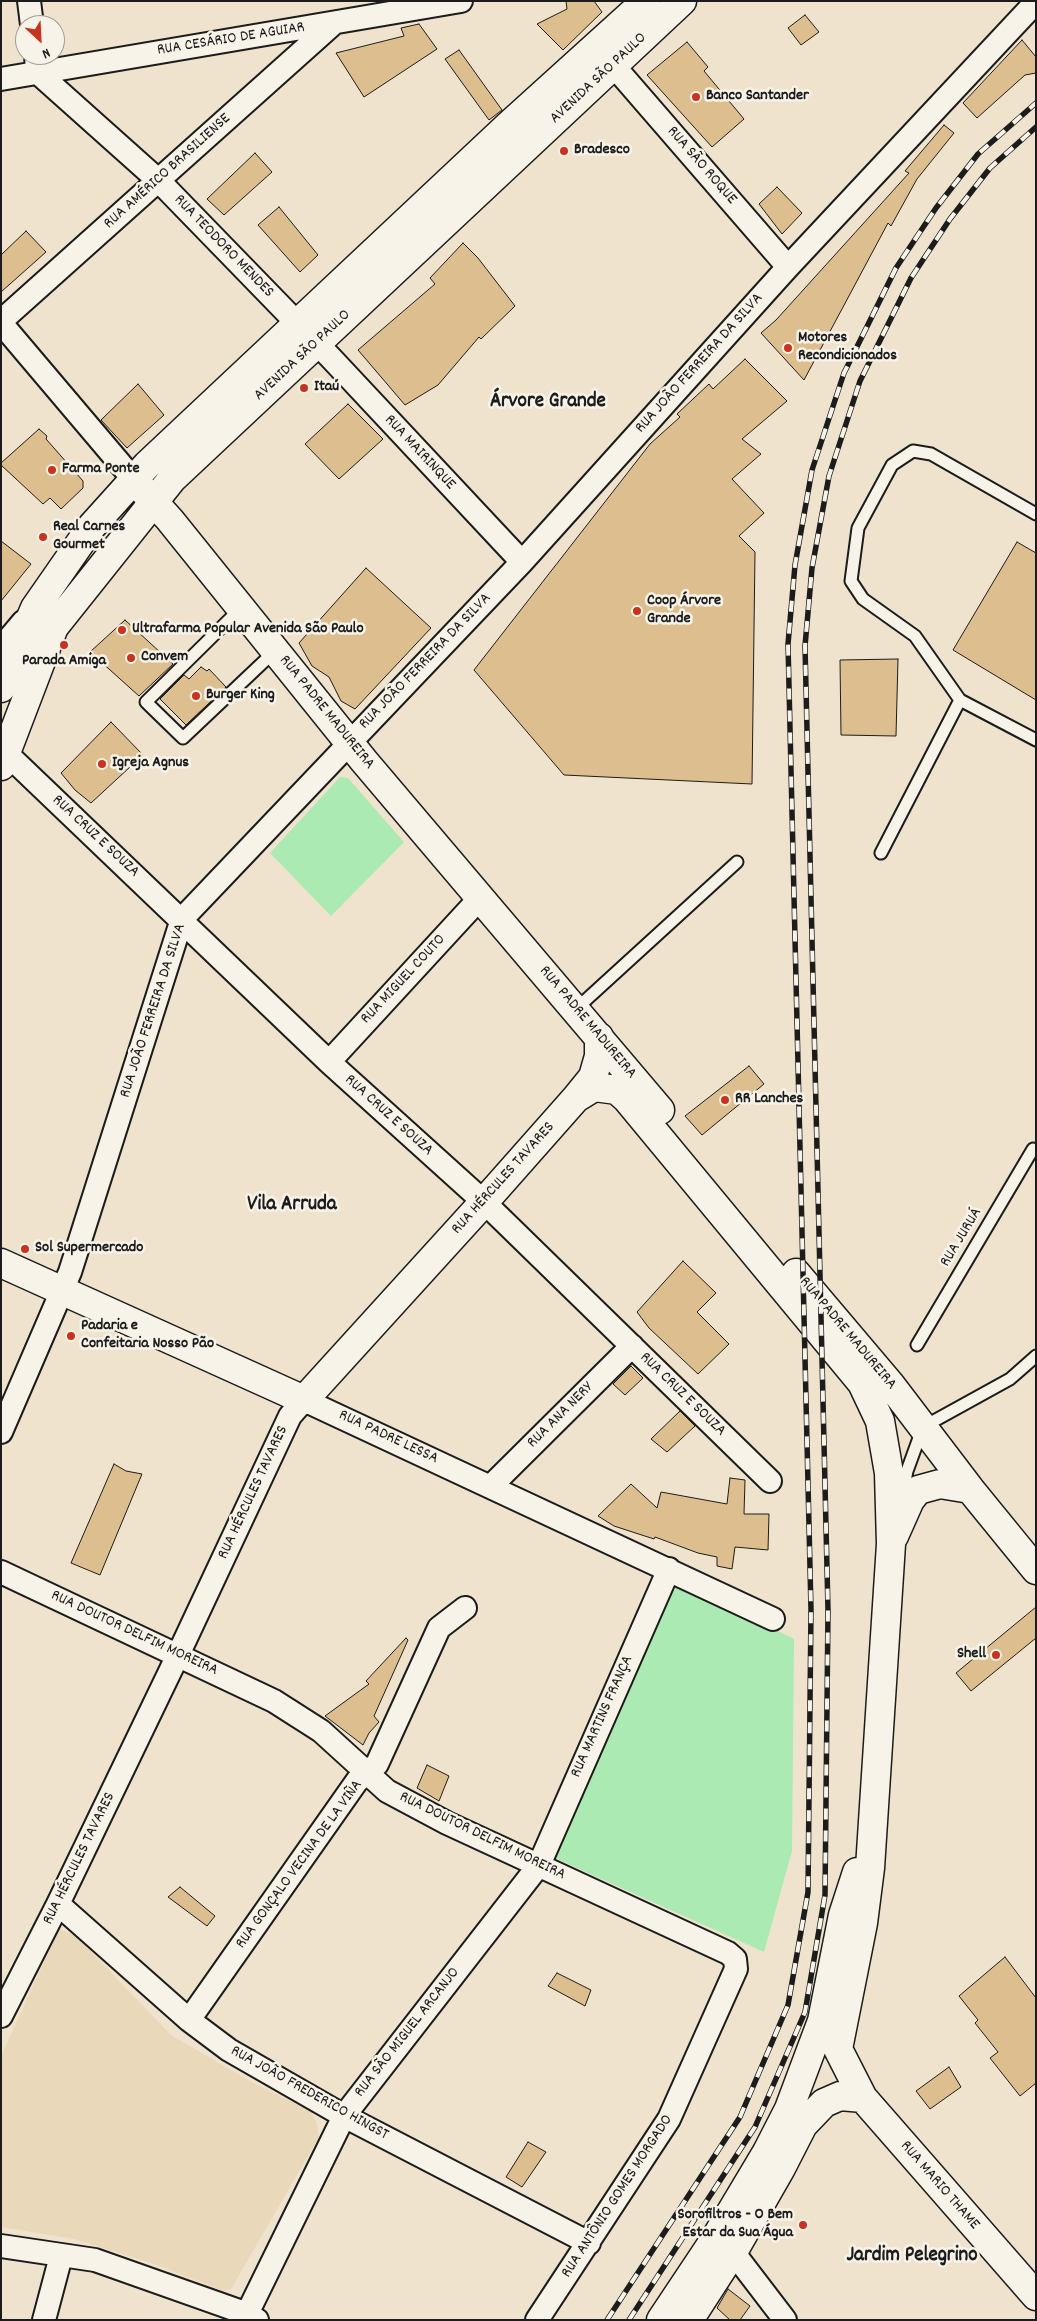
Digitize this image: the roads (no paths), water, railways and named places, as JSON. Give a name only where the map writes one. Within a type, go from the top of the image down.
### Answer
[{"type":"main road","name":"AVENIDA SÃO PAULO","points":[[1,688],[35,608],[92,526],[147,465],[509,126],[646,1]]},
{"type":"main road","name":"AVENIDA SÃO PAULO","points":[[4,760],[54,627],[172,479],[682,1]]},
{"type":"main road","name":"RUA PADRE MADUREIRA","points":[[134,480],[242,608],[349,742],[599,1037],[923,1426],[970,1489],[1036,1570]]},
{"type":"main road","name":"RUA HÉRCULES TAVARES","points":[[304,1400],[576,1098],[593,1077],[599,1056],[599,1037]]},
{"type":"main road","name":"RUA PADRE MADUREIRA","points":[[576,1098],[594,1087],[618,1090],[627,1098],[862,1383],[880,1421],[889,1473],[891,1544]]},
{"type":"main road","name":"RUA PADRE LESSA","points":[[1,1263],[304,1400]]},
{"type":"main road","points":[[689,2320],[789,2109],[822,2021],[843,1915],[871,1828],[891,1544],[910,1500],[918,1490],[940,1484],[970,1489]]},
{"type":"main road","name":"RUA MARIO THAME","points":[[871,1828],[870,1868],[863,1923],[838,2049],[848,2074],[863,2098],[1036,2296]]},
{"type":"main road","points":[[661,2320],[724,2246],[781,2168],[803,2125],[824,2103],[840,2096],[863,2098]]},
{"type":"street","points":[[29,1],[31,15]]},
{"type":"street","name":"RUA CESÁRIO DE AGUIAR","points":[[65,60],[334,23],[461,1]]},
{"type":"street","name":"RUA JOÃO FERREIRA DA SILVA","points":[[1,1432],[70,1272],[182,919],[522,562],[1026,6]]},
{"type":"street","name":"RUA AMÉRICO BRASILIENSE","points":[[1,322],[334,23]]},
{"type":"street","name":"RUA CESÁRIO DE AGUIAR","points":[[1,79],[34,65]]},
{"type":"street","name":"RUA TEODORO MENDES","points":[[37,65],[159,181],[317,343]]},
{"type":"street","name":"RUA SÃO ROQUE","points":[[613,65],[788,267]]},
{"type":"street","points":[[1,322],[134,480]]},
{"type":"street","name":"RUA MAIRINQUE","points":[[317,343],[522,562]]},
{"type":"street","points":[[1,648],[35,608]]},
{"type":"street","name":"RUA CRUZ E SOUZA","points":[[4,760],[182,919],[329,1062],[484,1202],[770,1481]]},
{"type":"street","name":"RUA MIGUEL COUTO","points":[[329,1062],[480,898]]},
{"type":"street","name":"RUA ANA NERY","points":[[491,1486],[632,1346]]},
{"type":"street","name":"RUA PADRE LESSA","points":[[304,1400],[773,1619]]},
{"type":"street","name":"RUA HÉRCULES TAVARES","points":[[1,2016],[58,1904],[178,1655],[290,1416],[304,1400]]},
{"type":"street","name":"RUA MARTINS FRANÇA","points":[[538,1865],[669,1569]]},
{"type":"street","name":"RUA DOUTOR DELFIM MOREIRA","points":[[1,1572],[274,1701],[321,1732],[387,1791],[448,1823],[728,1953],[735,1960]]},
{"type":"street","name":"RUA GONÇALO VECINA DE LA VIÑA","points":[[189,2020],[356,1781],[377,1764],[439,1628],[465,1608]]},
{"type":"street","name":"RUA SÃO MIGUEL ARCANJO","points":[[249,2318],[344,2116],[538,1865]]},
{"type":"street","name":"RUA JOÃO FREDERICO HINGST","points":[[58,1904],[189,2020],[230,2050],[344,2116],[589,2243]]},
{"type":"street","name":"RUA ANTÔNIO GOMES MORGADO","points":[[537,2320],[669,2119],[736,1969],[735,1960]]},
{"type":"street","points":[[1,2246],[95,2260],[249,2318]]},
{"type":"street","points":[[724,2246],[785,2320]]},
{"type":"street","points":[[44,2320],[61,2256]]},
{"type":"lane","points":[[1036,514],[931,454],[913,451],[892,466],[858,528],[851,581],[862,599],[914,636],[960,700],[1036,740]]},
{"type":"lane","points":[[242,608],[146,702],[183,738],[275,651]]},
{"type":"lane","points":[[881,853],[960,700]]},
{"type":"lane","points":[[576,1010],[737,862]]},
{"type":"lane","name":"RUA JURUÁ","points":[[917,1345],[1033,1149],[1036,1151]]},
{"type":"lane","points":[[891,1544],[907,1471],[923,1426],[1010,1379],[1036,1356]]},
{"type":"railway","points":[[607,2320],[740,2117],[788,2005],[808,1892],[811,1609],[788,644],[795,565],[812,470],[844,373],[896,268],[936,208],[978,154],[1036,103]]},
{"type":"railway","points":[[629,2320],[755,2127],[805,2012],[825,1895],[828,1610],[805,646],[812,568],[829,476],[860,381],[911,278],[950,219],[990,168],[1036,127]]},
{"type":"place","name":"Banco Santander","points":[[696,97]]},
{"type":"place","name":"Bradesco","points":[[564,151]]},
{"type":"place","name":"Motores Recondicionados","points":[[788,348]]},
{"type":"place","name":"Itaú","points":[[304,388]]},
{"type":"place","name":"Farma Ponte","points":[[52,470]]},
{"type":"place","name":"Real Carnes Gourmet","points":[[43,537]]},
{"type":"place","name":"Coop Árvore Grande","points":[[637,611]]},
{"type":"place","name":"Ultrafarma Popular Avenida São Paulo","points":[[122,630]]},
{"type":"place","name":"Parada Amiga","points":[[64,645]]},
{"type":"place","name":"Convem","points":[[131,658]]},
{"type":"place","name":"Burger King","points":[[196,696]]},
{"type":"place","name":"Igreja Agnus","points":[[102,764]]},
{"type":"place","name":"RR Lanches","points":[[725,1100]]},
{"type":"place","name":"Sol Supermercado","points":[[25,1249]]},
{"type":"place","name":"Padaria e Confeitaria Nosso Pão","points":[[71,1336]]},
{"type":"place","name":"Shell","points":[[996,1655]]},
{"type":"place","name":"Sorofiltros - O Bem Estar da Sua Água","points":[[803,2225]]},
{"type":"district","name":"Árvore Grande","points":[[548,403]]},
{"type":"district","name":"Vila Arruda","points":[[292,1206]]},
{"type":"district","name":"Jardim Pelegrino","points":[[912,2257]]}]
